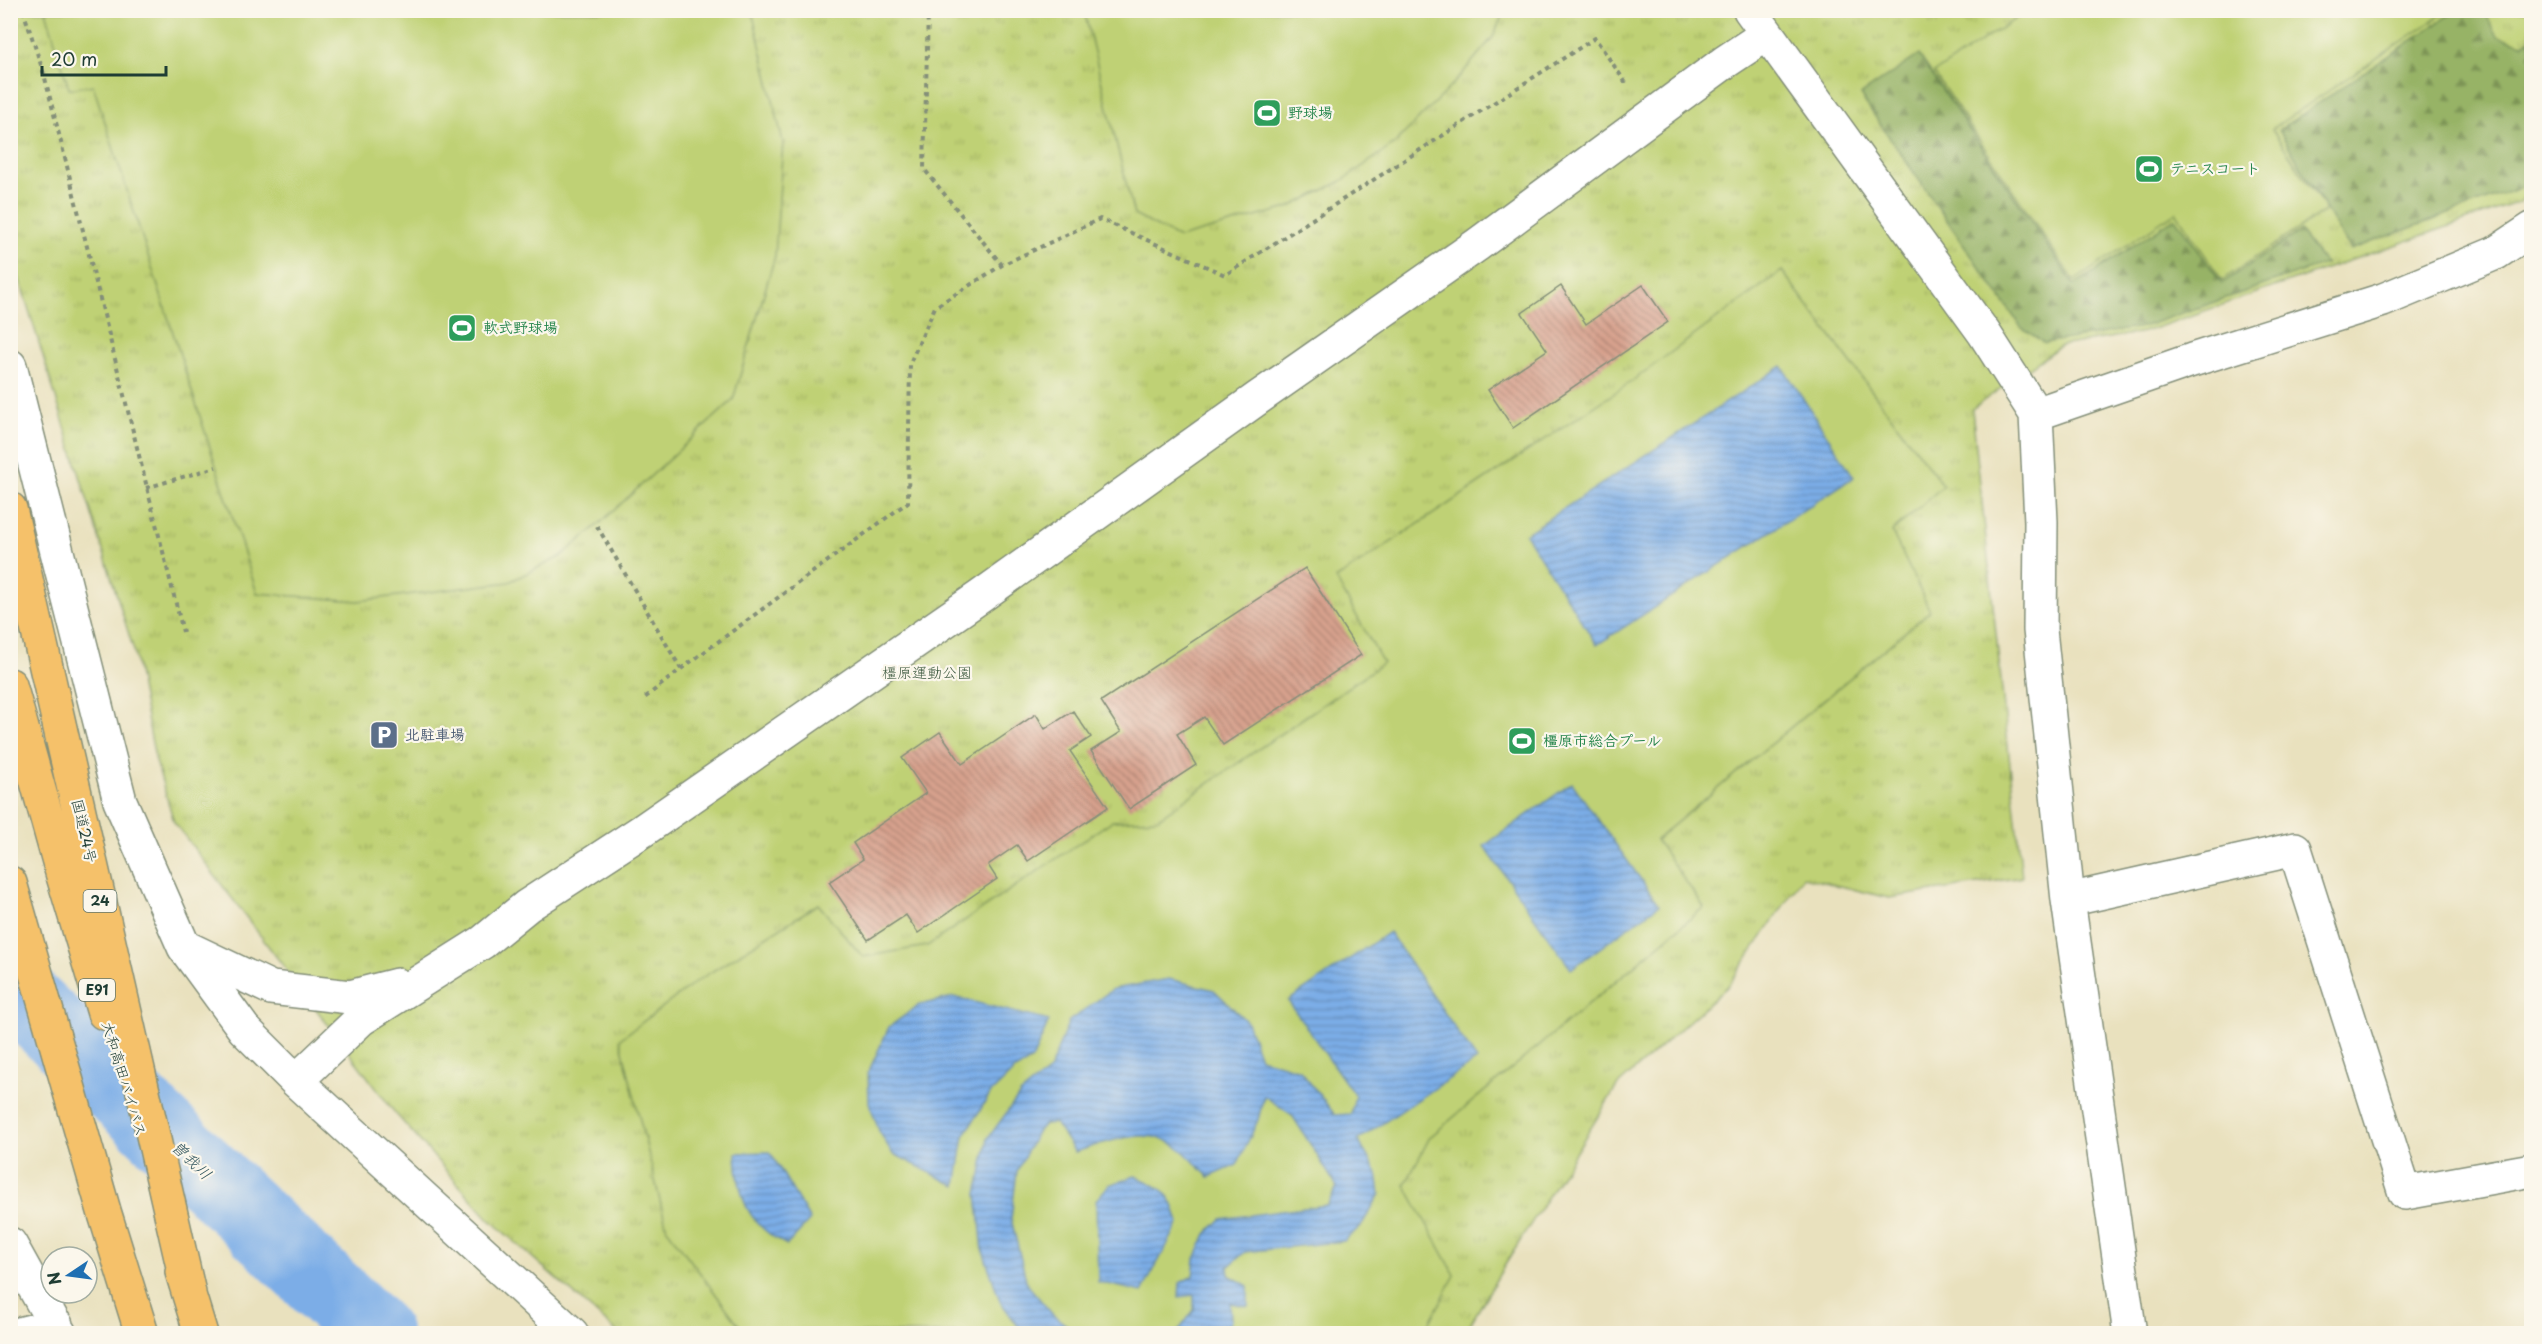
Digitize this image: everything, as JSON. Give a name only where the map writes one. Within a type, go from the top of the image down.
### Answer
[{"type":"highway","name":"国道24号","points":[[10,509],[189,1293]]},
{"type":"highway","name":"大和高田バイパス","points":[[10,685],[63,876],[201,1334]]},
{"type":"highway","points":[[10,883],[104,1211],[142,1334]]},
{"type":"highway","points":[[10,951],[104,1211]]},
{"type":"street","points":[[296,1081],[361,1019],[483,942],[527,906],[651,824],[981,596],[1477,245],[1725,62],[1759,22],[1984,333],[2036,414],[2041,522],[2040,630],[2068,900],[2130,1334]]},
{"type":"street","points":[[2036,414],[2192,360],[2383,300],[2496,253],[2532,229]]},
{"type":"street","points":[[10,366],[22,453],[120,801],[184,947],[244,1029],[296,1081],[572,1334]]},
{"type":"street","points":[[2068,900],[2295,849],[2404,1193],[2532,1170]]},
{"type":"street","points":[[184,947],[270,988],[350,997],[425,977]]},
{"type":"street","points":[[10,1244],[58,1329],[19,1334]]},
{"type":"path","points":[[23,10],[44,74],[183,632]]},
{"type":"path","points":[[928,10],[924,169],[1002,265]]},
{"type":"path","points":[[642,700],[908,502],[910,363],[935,307],[1002,265],[1100,219],[1225,275],[1595,38],[1632,91]]},
{"type":"path","points":[[146,488],[216,467]]},
{"type":"path","points":[[597,525],[681,669]]},
{"type":"green space","name":"野球場","points":[[1084,10],[1504,11],[1493,37],[1456,81],[1393,145],[1340,182],[1288,208],[1179,238],[1134,215]]},
{"type":"green space","name":"橿原運動公園","points":[[10,11],[2531,11],[2531,193],[2519,202],[2144,332],[2060,346],[1972,409],[2022,877],[1889,898],[1803,877],[1728,986],[1617,1086],[1465,1333],[618,1333],[490,1220],[395,1113],[174,822],[155,758],[134,651],[11,252]]},
{"type":"green space","name":"軟式野球場","points":[[46,11],[752,11],[783,142],[775,256],[733,400],[597,526],[560,557],[509,582],[358,601],[257,593],[93,85],[69,89]]},
{"type":"green space","name":"テニスコート","points":[[2027,11],[2447,11],[2272,129],[2326,210],[2222,280],[2176,212],[2074,281],[1934,73]]},
{"type":"green space","points":[[2455,11],[2484,11],[2498,36],[2522,44],[2531,39],[2531,179],[2517,189],[2350,250],[2279,130]]},
{"type":"green space","points":[[1919,55],[2074,285],[2175,218],[2222,283],[2300,231],[2325,264],[2142,327],[2044,343],[2021,327],[1860,95]]},
{"type":"green space","name":"橿原市総合プール","points":[[1782,271],[1943,486],[1892,532],[1930,611],[1656,840],[1704,907],[1430,1137],[1405,1185],[1455,1275],[1424,1333],[745,1333],[667,1229],[620,1039],[700,979],[818,904],[863,957],[927,946],[1112,821],[1157,819],[1383,663],[1336,579],[1628,384]]},
{"type":"water","points":[[1782,366],[1854,477],[1597,645],[1525,534]]},
{"type":"water","points":[[1572,783],[1659,905],[1571,969],[1484,846]]},
{"type":"water","points":[[1389,932],[1477,1060],[1358,1140],[1377,1173],[1380,1194],[1361,1226],[1344,1241],[1245,1252],[1228,1267],[1229,1275],[1248,1286],[1248,1306],[1230,1303],[1231,1321],[1223,1333],[1177,1333],[1194,1310],[1194,1295],[1179,1297],[1180,1283],[1193,1276],[1195,1259],[1206,1234],[1221,1219],[1327,1205],[1337,1187],[1292,1115],[1264,1096],[1258,1120],[1237,1165],[1209,1177],[1179,1148],[1155,1137],[1128,1137],[1075,1152],[1055,1123],[1044,1124],[1037,1132],[1017,1171],[1011,1219],[1027,1284],[1053,1315],[1077,1333],[1023,1333],[1000,1301],[983,1251],[977,1194],[988,1138],[1021,1093],[1049,1071],[1069,1021],[1113,989],[1169,979],[1214,990],[1247,1022],[1260,1058],[1300,1070],[1335,1115],[1351,1114],[1355,1096],[1288,1001]]},
{"type":"water","points":[[954,997],[1049,1021],[1032,1060],[1015,1070],[990,1094],[964,1136],[956,1186],[892,1153],[879,1131],[869,1102],[868,1073],[889,1027],[919,1005]]},
{"type":"water","points":[[770,1152],[810,1220],[787,1245],[773,1237],[753,1218],[739,1183],[736,1153]]},
{"type":"water","points":[[1135,1176],[1164,1192],[1173,1204],[1179,1223],[1142,1292],[1098,1282],[1096,1200],[1109,1185]]},
{"type":"building","points":[[1643,285],[1668,322],[1513,428],[1488,390],[1547,350],[1522,313],[1561,286],[1586,324]]},
{"type":"building","points":[[1305,568],[1361,655],[1223,745],[1204,717],[1177,734],[1196,765],[1129,809],[1091,751],[1121,732],[1101,701]]},
{"type":"building","points":[[1073,711],[1091,737],[1070,751],[1108,807],[1028,861],[1017,845],[988,865],[997,879],[918,933],[906,915],[868,940],[829,882],[863,859],[853,843],[926,793],[902,758],[940,732],[962,764],[1036,714],[1045,729]]},
{"type":"waterway","name":"曽我川","points":[[10,987],[374,1334]]},
{"type":"place","name":"野球場","points":[[1267,113]]},
{"type":"place","name":"テニスコート","points":[[2149,169]]},
{"type":"place","name":"軟式野球場","points":[[462,328]]},
{"type":"place","name":"北駐車場","points":[[384,735]]},
{"type":"place","name":"橿原市総合プール","points":[[1522,741]]}]
